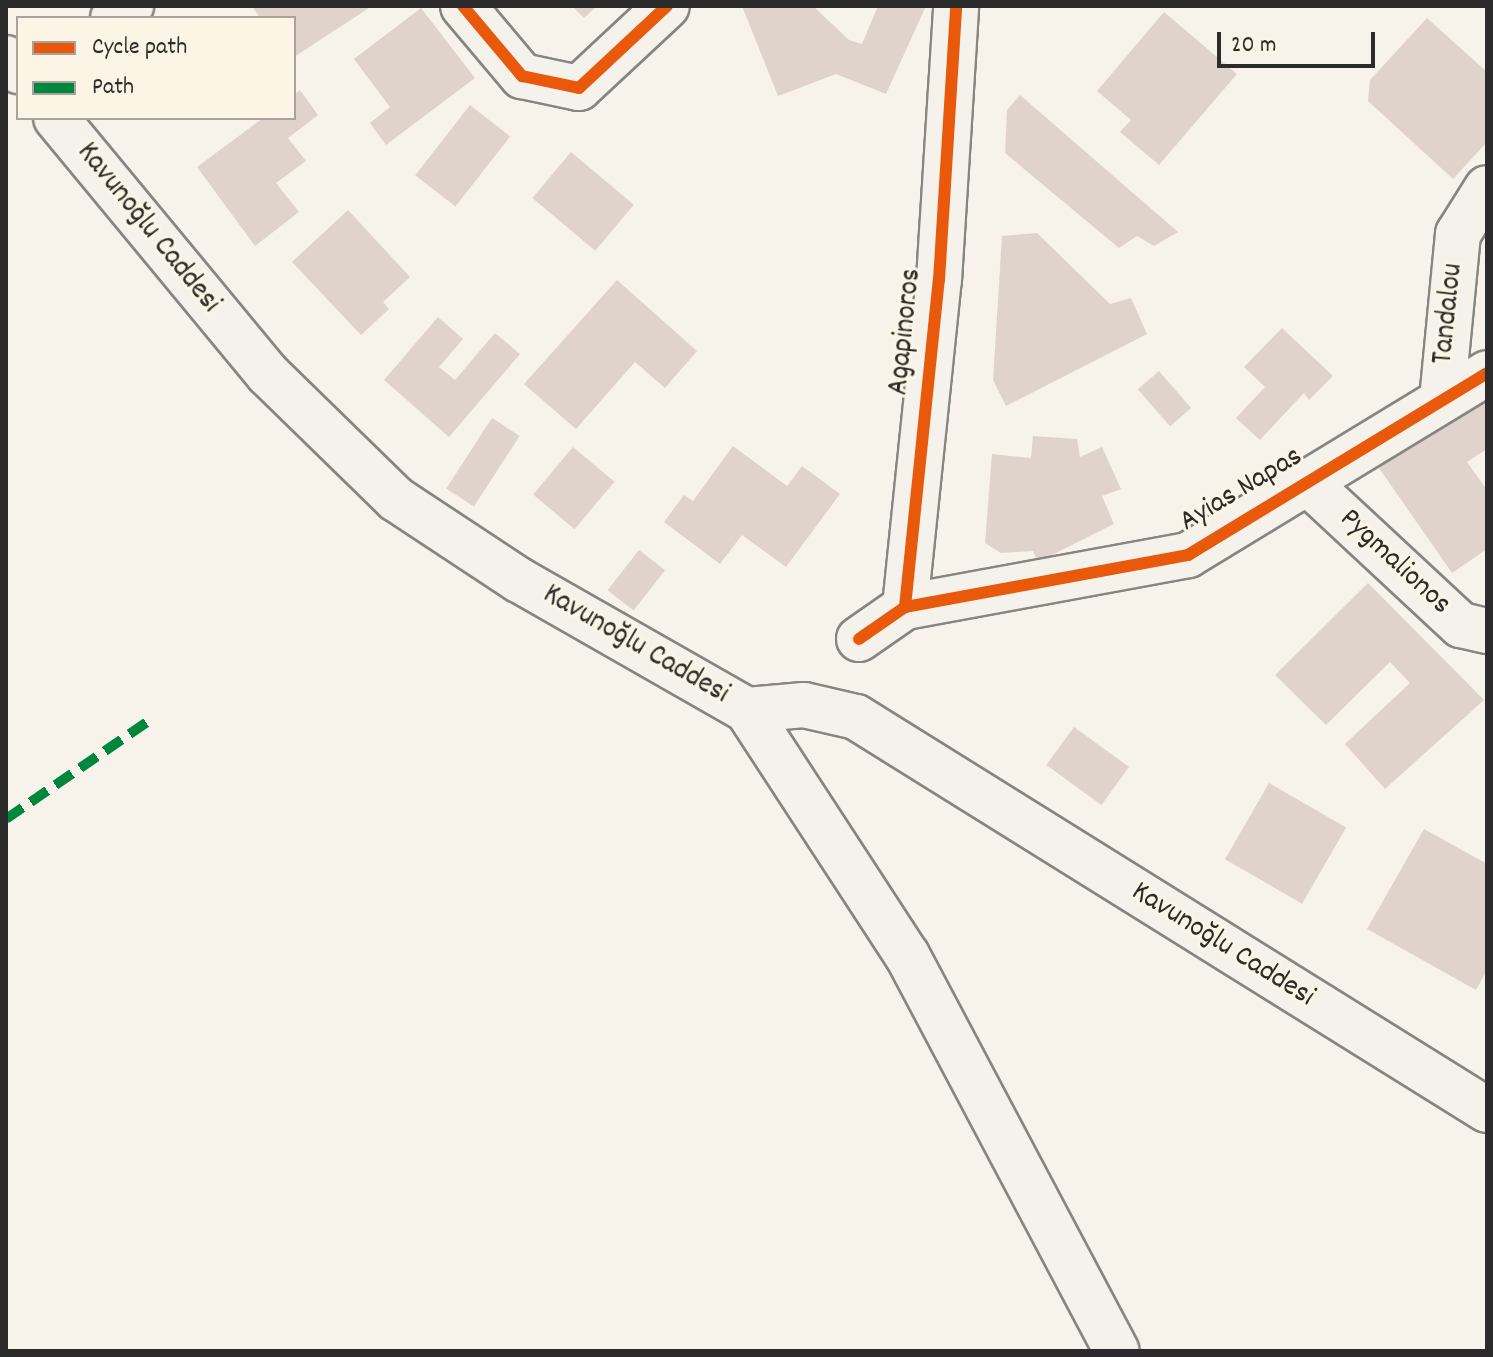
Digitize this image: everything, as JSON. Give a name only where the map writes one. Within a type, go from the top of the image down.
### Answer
[{"type":"main road","points":[[463,6],[522,76],[579,88],[667,6]]},
{"type":"main road","name":"Agapinoros","points":[[905,607],[939,280],[956,6]]},
{"type":"main road","name":"Kavunoğlu Caddesi","points":[[58,120],[268,374],[396,499],[519,580],[747,710],[804,705],[856,717],[1487,1110]]},
{"type":"main road","name":"Tandalou","points":[[1442,400],[1458,234],[1487,188]]},
{"type":"main road","name":"Ayias Napas","points":[[905,607],[1188,555],[1487,373]]},
{"type":"main road","name":"Pygmalionos","points":[[1308,483],[1461,625],[1487,631]]},
{"type":"main road","points":[[859,639],[905,607]]},
{"type":"main road","points":[[747,710],[907,955],[1117,1351]]},
{"type":"building","points":[[252,6],[372,6],[296,56],[296,16],[259,16]]},
{"type":"building","points":[[572,6],[597,6],[584,18]]},
{"type":"building","points":[[742,6],[813,6],[849,40],[862,44],[878,6],[926,6],[886,94],[836,74],[778,96]]},
{"type":"building","points":[[421,8],[475,78],[386,145],[370,123],[390,107],[354,59]]},
{"type":"building","points":[[1164,12],[1237,74],[1159,165],[1120,132],[1131,120],[1097,91]]},
{"type":"building","points":[[1427,18],[1487,72],[1487,142],[1453,179],[1368,101],[1370,80]]},
{"type":"building","points":[[300,90],[318,115],[288,138],[306,161],[276,183],[299,212],[255,246],[197,167],[260,120],[296,120],[296,93]]},
{"type":"building","points":[[1020,95],[1178,232],[1154,246],[1137,236],[1119,248],[1005,153],[1007,110]]},
{"type":"building","points":[[470,105],[510,136],[455,207],[415,175]]},
{"type":"building","points":[[571,152],[634,205],[595,251],[532,198]]},
{"type":"building","points":[[348,210],[410,277],[383,302],[389,309],[361,335],[292,262]]},
{"type":"building","points":[[1037,233],[1110,304],[1131,298],[1147,334],[1006,406],[993,380],[1002,236]]},
{"type":"building","points":[[617,280],[697,351],[665,388],[635,362],[576,429],[524,384]]},
{"type":"building","points":[[438,317],[463,339],[439,367],[455,380],[495,333],[520,354],[449,437],[384,380]]},
{"type":"building","points":[[1282,328],[1333,376],[1309,400],[1304,393],[1260,440],[1236,418],[1265,387],[1244,367]]},
{"type":"building","points":[[1159,371],[1191,408],[1170,426],[1138,389]]},
{"type":"building","points":[[1482,399],[1487,405],[1487,449],[1467,462],[1487,490],[1487,549],[1452,573],[1379,468]]},
{"type":"building","points":[[492,418],[520,436],[474,506],[446,488]]},
{"type":"building","points":[[1033,436],[1077,439],[1080,457],[1102,447],[1121,489],[1102,496],[1114,524],[1038,562],[1033,551],[1001,553],[985,543],[992,454],[1031,458]]},
{"type":"building","points":[[733,446],[787,486],[802,466],[840,494],[786,567],[742,535],[720,564],[664,522],[684,495],[693,501]]},
{"type":"building","points":[[573,447],[614,482],[575,529],[533,494]]},
{"type":"building","points":[[639,550],[665,570],[634,611],[608,590]]},
{"type":"building","points":[[1368,583],[1484,700],[1385,789],[1345,744],[1410,683],[1390,662],[1326,725],[1275,675]]},
{"type":"building","points":[[1074,727],[1129,767],[1101,805],[1046,765]]},
{"type":"building","points":[[1269,783],[1346,828],[1302,904],[1225,859]]},
{"type":"building","points":[[1424,829],[1487,864],[1487,970],[1476,990],[1367,929]]},
{"type":"marked path","points":[[6,819],[153,718]]},
{"type":"cycle path","points":[[463,6],[522,76],[579,88],[667,6]]},
{"type":"cycle path","points":[[859,639],[905,607],[939,280],[956,6]]},
{"type":"cycle path","points":[[905,607],[1188,555],[1487,373]]}]
